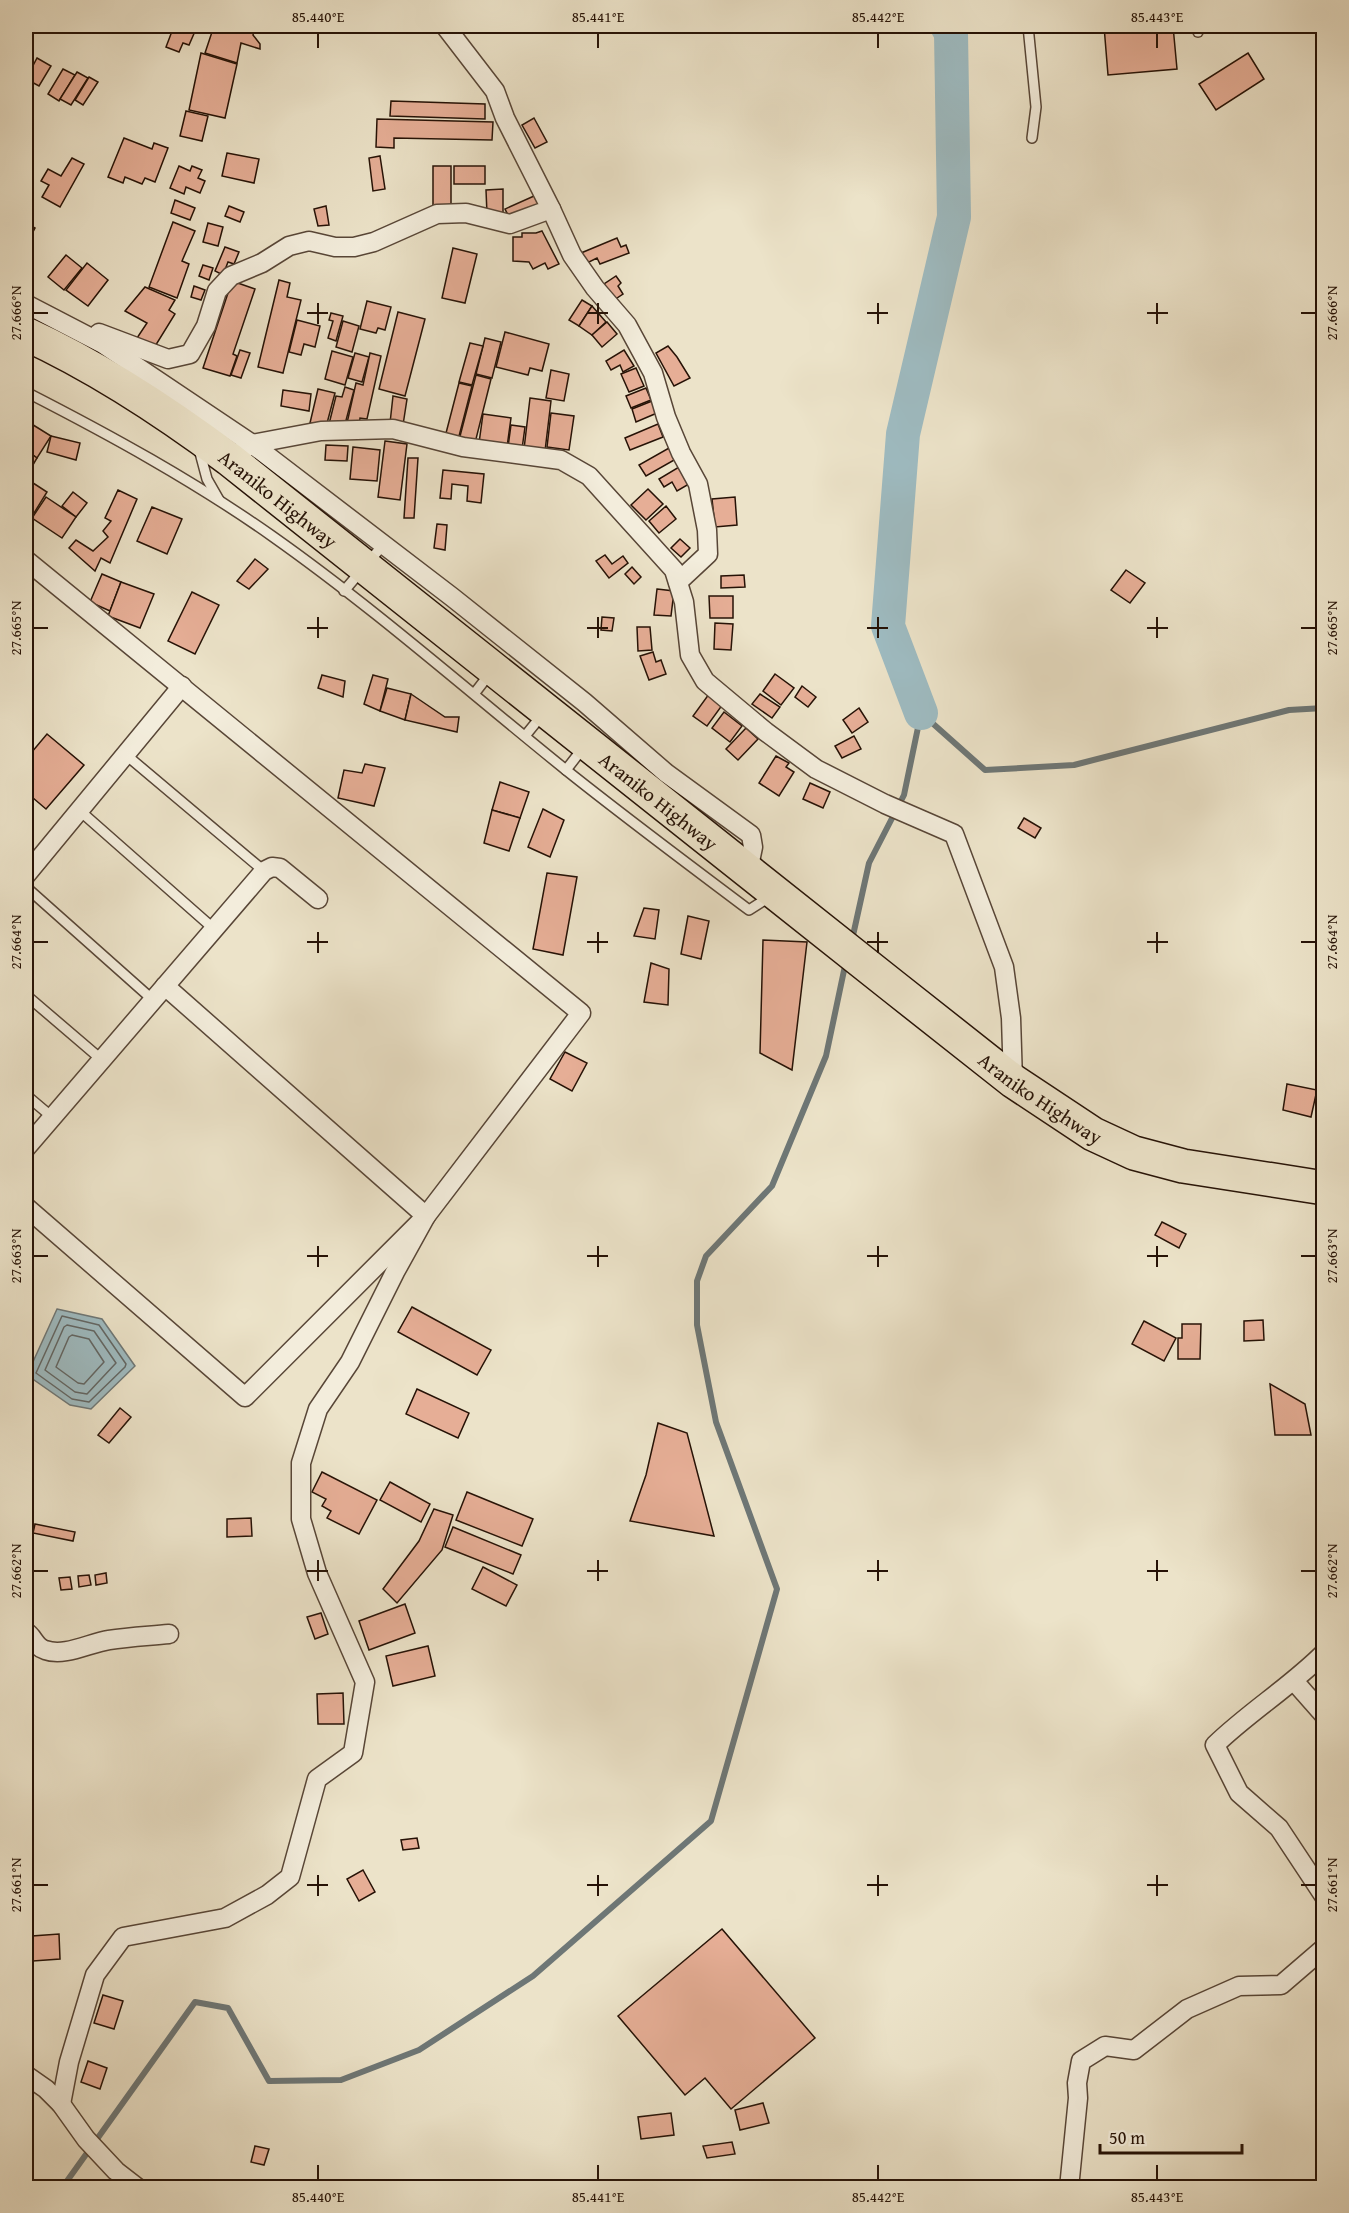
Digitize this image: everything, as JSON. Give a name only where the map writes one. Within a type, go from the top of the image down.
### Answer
[{"type":"highway","name":"Araniko Highway","points":[[33,333],[196,434],[241,452],[374,555],[409,614],[448,612],[494,668],[588,742],[708,859],[748,871],[1013,1081],[1092,1134],[1134,1153],[1183,1166],[1323,1188]]},
{"type":"street","points":[[445,26],[495,91],[505,118],[572,255],[595,288],[627,325],[653,373],[666,417],[681,453],[698,484],[707,530],[708,554],[678,582]]},
{"type":"street","points":[[33,333],[168,359],[190,354],[206,326],[217,291],[231,276],[262,263],[289,246],[309,241],[335,247],[354,248],[374,242],[436,214],[466,213],[510,224],[551,208]]},
{"type":"street","points":[[26,304],[33,333]]},
{"type":"street","points":[[33,333],[103,344],[241,452],[321,431],[393,429],[463,447],[561,460],[589,476],[674,570],[684,602],[690,655],[705,681],[766,732],[816,769],[885,804],[954,834],[1004,967],[1011,1018],[1013,1081]]},
{"type":"street","points":[[374,555],[448,612],[584,702],[666,773],[750,835],[753,847],[748,871]]},
{"type":"street","points":[[26,560],[581,1013],[426,1216],[394,1272],[350,1362],[318,1408],[300,1463],[300,1519],[317,1573],[365,1682],[353,1753],[317,1779],[290,1877],[267,1895],[225,1918],[123,1937],[95,1975],[69,2062],[61,2103]]},
{"type":"street","points":[[26,875],[182,686]]},
{"type":"street","points":[[26,1148],[264,871],[272,867],[280,868],[318,899]]},
{"type":"street","points":[[159,993],[426,1216]]},
{"type":"street","points":[[26,1207],[245,1397],[426,1216]]},
{"type":"street","points":[[26,1632],[30,1634],[35,1645],[44,1650],[56,1652],[106,1641],[169,1634]]},
{"type":"street","points":[[1323,1653],[1294,1681],[1237,1724],[1215,1745],[1239,1793],[1279,1828],[1323,1896]]},
{"type":"street","points":[[1294,1681],[1323,1715]]},
{"type":"street","points":[[1070,2187],[1078,2098],[1077,2083],[1081,2061],[1105,2046],[1134,2050],[1187,2009],[1239,1986],[1281,1985],[1323,1948]]},
{"type":"street","points":[[26,2075],[61,2103],[86,2139],[116,2171],[136,2187]]},
{"type":"lane","points":[[1028,26],[1036,107],[1032,138]]},
{"type":"lane","points":[[26,392],[114,437],[271,535],[396,631],[566,770],[708,859],[749,910],[775,893]]},
{"type":"lane","points":[[196,434],[207,479],[220,502]]},
{"type":"lane","points":[[344,591],[374,555]]},
{"type":"lane","points":[[396,631],[409,614]]},
{"type":"lane","points":[[474,694],[494,668]]},
{"type":"lane","points":[[525,736],[546,710]]},
{"type":"lane","points":[[566,770],[588,742]]},
{"type":"lane","points":[[125,754],[264,871]]},
{"type":"lane","points":[[79,810],[214,929]]},
{"type":"lane","points":[[26,887],[159,993]]},
{"type":"lane","points":[[26,994],[102,1060]]},
{"type":"lane","points":[[26,1095],[52,1117]]},
{"type":"water","points":[[57,1309],[102,1319],[135,1366],[91,1409],[70,1405],[27,1375]]},
{"type":"building","points":[[174,26],[194,26],[193,28],[196,29],[189,45],[183,43],[179,52],[166,47]]},
{"type":"building","points":[[214,26],[255,26],[253,35],[260,44],[260,49],[241,43],[237,63],[205,53]]},
{"type":"building","points":[[1104,26],[1173,26],[1177,69],[1108,75]]},
{"type":"building","points":[[201,53],[237,64],[225,118],[189,110]]},
{"type":"building","points":[[1248,53],[1264,79],[1216,110],[1199,84]]},
{"type":"building","points":[[37,58],[51,66],[39,86],[26,79]]},
{"type":"building","points":[[63,69],[75,75],[59,101],[48,94]]},
{"type":"building","points":[[77,72],[88,78],[71,105],[60,99]]},
{"type":"building","points":[[89,77],[98,82],[83,105],[75,100]]},
{"type":"building","points":[[391,101],[485,104],[485,119],[390,116]]},
{"type":"building","points":[[186,111],[208,116],[202,141],[180,136]]},
{"type":"building","points":[[534,118],[547,142],[535,148],[522,125]]},
{"type":"building","points":[[377,119],[493,122],[492,140],[394,138],[394,148],[376,147]]},
{"type":"building","points":[[124,138],[152,149],[154,143],[168,148],[155,182],[145,178],[142,184],[125,177],[123,183],[108,177]]},
{"type":"building","points":[[227,153],[259,159],[254,183],[222,176]]},
{"type":"building","points":[[380,156],[385,189],[373,191],[369,158]]},
{"type":"building","points":[[72,158],[84,164],[60,207],[42,197],[49,185],[41,181],[48,169],[61,176]]},
{"type":"building","points":[[179,166],[190,171],[192,166],[202,170],[198,178],[205,181],[200,193],[186,187],[184,194],[170,188]]},
{"type":"building","points":[[433,166],[451,166],[451,207],[433,207]]},
{"type":"building","points":[[454,166],[485,166],[485,184],[454,184]]},
{"type":"building","points":[[503,189],[503,217],[487,214],[486,190]]},
{"type":"building","points":[[534,196],[539,205],[510,219],[505,209]]},
{"type":"building","points":[[175,200],[195,208],[190,220],[171,213]]},
{"type":"building","points":[[229,206],[244,212],[240,222],[225,216]]},
{"type":"building","points":[[326,206],[329,225],[318,226],[314,209]]},
{"type":"building","points":[[173,222],[195,231],[182,261],[189,264],[177,298],[149,287]]},
{"type":"building","points":[[26,223],[35,228],[26,245]]},
{"type":"building","points":[[208,223],[223,227],[218,246],[203,242]]},
{"type":"building","points":[[542,231],[559,264],[548,269],[545,263],[533,269],[529,262],[513,261],[513,237],[522,237],[522,233]]},
{"type":"building","points":[[617,238],[621,247],[626,245],[629,253],[600,264],[597,258],[585,264],[581,253]]},
{"type":"building","points":[[225,247],[239,252],[234,264],[228,262],[223,275],[215,271]]},
{"type":"building","points":[[453,248],[477,254],[465,303],[442,298]]},
{"type":"building","points":[[66,255],[82,268],[64,290],[48,277]]},
{"type":"building","points":[[87,263],[108,280],[88,306],[66,290]]},
{"type":"building","points":[[203,265],[213,268],[209,280],[199,276]]},
{"type":"building","points":[[616,276],[621,283],[618,286],[623,294],[614,300],[604,284]]},
{"type":"building","points":[[279,280],[290,283],[287,297],[301,300],[283,373],[258,367]]},
{"type":"building","points":[[232,281],[255,289],[233,354],[237,356],[230,376],[203,368]]},
{"type":"building","points":[[194,286],[205,290],[201,300],[191,297]]},
{"type":"building","points":[[145,287],[175,300],[169,310],[175,314],[154,348],[137,338],[147,323],[125,311]]},
{"type":"building","points":[[582,300],[592,306],[579,326],[569,320]]},
{"type":"building","points":[[367,301],[391,307],[385,330],[378,328],[376,333],[360,329]]},
{"type":"building","points":[[592,306],[606,322],[592,335],[579,326]]},
{"type":"building","points":[[398,312],[425,319],[405,396],[379,389]]},
{"type":"building","points":[[331,313],[343,316],[336,341],[328,338],[333,321],[329,320]]},
{"type":"building","points":[[297,320],[320,326],[315,347],[304,344],[301,355],[289,352]]},
{"type":"building","points":[[343,321],[359,326],[352,352],[336,347]]},
{"type":"building","points":[[607,322],[617,334],[602,347],[592,335]]},
{"type":"building","points":[[505,332],[549,344],[542,371],[530,368],[528,375],[496,367]]},
{"type":"building","points":[[485,338],[501,342],[492,378],[476,374]]},
{"type":"building","points":[[470,343],[483,346],[472,385],[459,382]]},
{"type":"building","points":[[668,346],[690,378],[674,386],[656,353]]},
{"type":"building","points":[[240,350],[250,353],[241,378],[231,375]]},
{"type":"building","points":[[624,350],[634,366],[623,372],[620,365],[611,370],[606,361]]},
{"type":"building","points":[[332,351],[353,357],[345,385],[325,379]]},
{"type":"building","points":[[355,353],[369,357],[362,382],[348,378]]},
{"type":"building","points":[[370,353],[381,356],[367,419],[360,418],[359,425],[347,423],[356,383],[363,385]]},
{"type":"building","points":[[636,368],[644,386],[629,392],[621,374]]},
{"type":"building","points":[[551,370],[569,374],[564,401],[546,398]]},
{"type":"building","points":[[476,375],[491,379],[475,443],[459,440]]},
{"type":"building","points":[[459,383],[472,386],[458,440],[445,437]]},
{"type":"building","points":[[345,387],[354,390],[344,428],[329,424],[336,396],[342,397]]},
{"type":"building","points":[[646,388],[651,400],[631,408],[626,396]]},
{"type":"building","points":[[318,389],[335,393],[326,427],[310,423]]},
{"type":"building","points":[[283,390],[311,394],[309,411],[281,406]]},
{"type":"building","points":[[393,396],[407,399],[403,425],[390,423]]},
{"type":"building","points":[[530,398],[551,401],[545,451],[524,449]]},
{"type":"building","points":[[652,401],[657,413],[636,422],[632,409]]},
{"type":"building","points":[[551,413],[574,416],[569,450],[547,447]]},
{"type":"building","points":[[483,414],[511,418],[507,447],[479,443]]},
{"type":"building","points":[[30,423],[51,436],[37,458],[26,450],[26,430]]},
{"type":"building","points":[[658,424],[663,437],[630,450],[625,438]]},
{"type":"building","points":[[511,425],[525,427],[522,449],[508,447]]},
{"type":"building","points":[[51,436],[80,443],[76,460],[47,452]]},
{"type":"building","points":[[385,441],[407,444],[400,500],[378,497]]},
{"type":"building","points":[[326,445],[348,446],[347,461],[325,460]]},
{"type":"building","points":[[353,447],[380,450],[377,481],[350,479]]},
{"type":"building","points":[[669,448],[676,459],[646,476],[639,465]]},
{"type":"building","points":[[26,450],[37,458],[26,477]]},
{"type":"building","points":[[408,458],[418,458],[414,518],[404,518]]},
{"type":"building","points":[[679,467],[689,484],[677,491],[672,482],[664,487],[659,479]]},
{"type":"building","points":[[443,470],[484,474],[481,503],[467,501],[468,486],[452,484],[451,499],[440,498]]},
{"type":"building","points":[[30,481],[47,492],[31,518],[26,514],[26,488]]},
{"type":"building","points":[[648,489],[663,504],[646,520],[631,505]]},
{"type":"building","points":[[118,490],[137,499],[110,563],[101,558],[95,571],[69,548],[76,540],[93,551],[108,537],[103,531],[111,521],[105,518]]},
{"type":"building","points":[[73,492],[87,503],[76,517],[62,506]]},
{"type":"building","points":[[46,497],[76,517],[62,538],[32,518]]},
{"type":"building","points":[[735,497],[737,525],[715,527],[712,499]]},
{"type":"building","points":[[666,506],[676,519],[659,533],[649,521]]},
{"type":"building","points":[[152,507],[182,519],[167,554],[137,541]]},
{"type":"building","points":[[437,524],[447,525],[445,550],[434,548]]},
{"type":"building","points":[[680,539],[690,548],[681,557],[671,548]]},
{"type":"building","points":[[605,555],[612,564],[623,556],[628,563],[609,578],[596,561]]},
{"type":"building","points":[[255,559],[268,569],[249,589],[237,581]]},
{"type":"building","points":[[632,567],[641,577],[634,584],[625,574]]},
{"type":"building","points":[[1126,570],[1145,583],[1130,603],[1111,590]]},
{"type":"building","points":[[102,574],[121,582],[110,611],[90,602]]},
{"type":"building","points":[[744,575],[745,587],[721,588],[721,576]]},
{"type":"building","points":[[121,582],[154,594],[140,628],[108,616]]},
{"type":"building","points":[[657,589],[674,591],[671,616],[654,615]]},
{"type":"building","points":[[192,592],[219,605],[195,654],[168,641]]},
{"type":"building","points":[[709,596],[733,596],[733,618],[710,618]]},
{"type":"building","points":[[602,617],[614,618],[612,631],[601,630]]},
{"type":"building","points":[[715,623],[733,624],[731,650],[714,649]]},
{"type":"building","points":[[637,627],[650,627],[652,650],[638,651]]},
{"type":"building","points":[[653,652],[656,662],[661,660],[666,674],[649,680],[640,656]]},
{"type":"building","points":[[775,674],[794,688],[781,705],[763,691]]},
{"type":"building","points":[[322,675],[345,681],[343,697],[318,688]]},
{"type":"building","points":[[373,675],[388,679],[380,711],[364,704]]},
{"type":"building","points":[[802,686],[816,697],[808,707],[795,697]]},
{"type":"building","points":[[387,688],[411,694],[405,720],[380,711]]},
{"type":"building","points":[[411,694],[445,717],[459,717],[457,732],[405,720]]},
{"type":"building","points":[[709,694],[723,704],[707,726],[693,716]]},
{"type":"building","points":[[760,694],[780,707],[772,718],[752,704]]},
{"type":"building","points":[[859,708],[868,722],[852,733],[843,720]]},
{"type":"building","points":[[724,712],[742,726],[730,742],[712,728]]},
{"type":"building","points":[[746,728],[758,739],[738,760],[726,749]]},
{"type":"building","points":[[47,734],[84,765],[46,809],[26,792],[26,759]]},
{"type":"building","points":[[854,736],[861,749],[842,758],[835,746]]},
{"type":"building","points":[[776,756],[789,763],[786,767],[794,772],[779,796],[759,783]]},
{"type":"building","points":[[365,764],[385,768],[374,806],[338,798],[344,770],[362,773]]},
{"type":"building","points":[[500,782],[529,792],[520,818],[492,810]]},
{"type":"building","points":[[810,783],[830,792],[823,808],[803,799]]},
{"type":"building","points":[[543,809],[564,820],[550,857],[528,847]]},
{"type":"building","points":[[492,810],[520,818],[509,851],[484,843]]},
{"type":"building","points":[[1024,818],[1041,828],[1035,838],[1018,828]]},
{"type":"building","points":[[547,873],[577,877],[563,955],[533,949]]},
{"type":"building","points":[[644,908],[659,910],[655,939],[634,936]]},
{"type":"building","points":[[688,916],[709,921],[701,959],[681,954]]},
{"type":"building","points":[[763,940],[807,942],[792,1070],[760,1053]]},
{"type":"building","points":[[651,963],[669,969],[668,1005],[644,1002]]},
{"type":"building","points":[[565,1052],[587,1063],[572,1091],[550,1079]]},
{"type":"building","points":[[1287,1084],[1317,1090],[1311,1117],[1283,1110]]},
{"type":"building","points":[[1162,1222],[1186,1234],[1179,1248],[1155,1235]]},
{"type":"building","points":[[412,1307],[491,1350],[477,1375],[398,1332]]},
{"type":"building","points":[[1263,1320],[1264,1340],[1244,1341],[1244,1321]]},
{"type":"building","points":[[1144,1321],[1176,1338],[1164,1361],[1132,1344]]},
{"type":"building","points":[[1182,1324],[1201,1324],[1200,1359],[1178,1359],[1178,1338],[1182,1338]]},
{"type":"building","points":[[1270,1384],[1305,1404],[1311,1435],[1275,1435]]},
{"type":"building","points":[[417,1389],[469,1413],[458,1438],[406,1414]]},
{"type":"building","points":[[120,1408],[131,1417],[109,1443],[98,1435]]},
{"type":"building","points":[[658,1423],[687,1433],[714,1536],[630,1521],[646,1475]]},
{"type":"building","points":[[322,1472],[377,1500],[359,1534],[327,1518],[331,1511],[322,1506],[326,1499],[312,1492]]},
{"type":"building","points":[[390,1482],[430,1504],[421,1522],[380,1500]]},
{"type":"building","points":[[467,1492],[533,1519],[522,1546],[456,1520]]},
{"type":"building","points":[[434,1509],[453,1515],[442,1550],[397,1603],[383,1589],[419,1541]]},
{"type":"building","points":[[251,1518],[252,1536],[227,1537],[227,1519]]},
{"type":"building","points":[[35,1524],[75,1532],[73,1541],[33,1533]]},
{"type":"building","points":[[453,1527],[521,1555],[513,1574],[445,1547]]},
{"type":"building","points":[[483,1567],[517,1585],[506,1606],[472,1589]]},
{"type":"building","points":[[106,1573],[107,1583],[96,1585],[95,1575]]},
{"type":"building","points":[[89,1575],[91,1585],[79,1587],[78,1576]]},
{"type":"building","points":[[70,1577],[72,1589],[61,1590],[59,1578]]},
{"type":"building","points":[[405,1604],[415,1633],[369,1650],[359,1621]]},
{"type":"building","points":[[321,1613],[328,1634],[315,1639],[307,1617]]},
{"type":"building","points":[[428,1646],[435,1676],[393,1686],[386,1656]]},
{"type":"building","points":[[343,1693],[344,1724],[318,1724],[317,1694]]},
{"type":"building","points":[[417,1838],[419,1848],[403,1850],[401,1840]]},
{"type":"building","points":[[363,1870],[375,1892],[359,1901],[347,1879]]},
{"type":"building","points":[[722,1929],[815,2038],[731,2109],[705,2078],[685,2095],[618,2016]]},
{"type":"building","points":[[59,1934],[60,1959],[33,1961],[32,1936]]},
{"type":"building","points":[[103,1995],[123,2001],[114,2029],[94,2023]]},
{"type":"building","points":[[88,2061],[107,2068],[100,2089],[81,2082]]},
{"type":"building","points":[[763,2103],[769,2123],[740,2130],[735,2110]]},
{"type":"building","points":[[671,2113],[674,2135],[641,2139],[638,2117]]},
{"type":"building","points":[[732,2142],[735,2154],[707,2158],[703,2146]]},
{"type":"building","points":[[255,2146],[269,2149],[264,2165],[251,2162]]},
{"type":"waterway","points":[[921,713],[888,626],[903,434],[954,217],[951,33],[947,26]]},
{"type":"waterway","points":[[921,713],[985,770],[1074,765],[1289,710],[1324,708]]},
{"type":"waterway","points":[[852,940],[869,863],[904,795],[921,713]]},
{"type":"waterway","points":[[62,2188],[195,2002],[228,2008],[269,2081],[341,2080],[419,2050],[533,1976],[711,1821],[777,1589],[716,1422],[697,1325],[697,1281],[706,1256],[772,1186],[826,1056],[846,961]]}]
